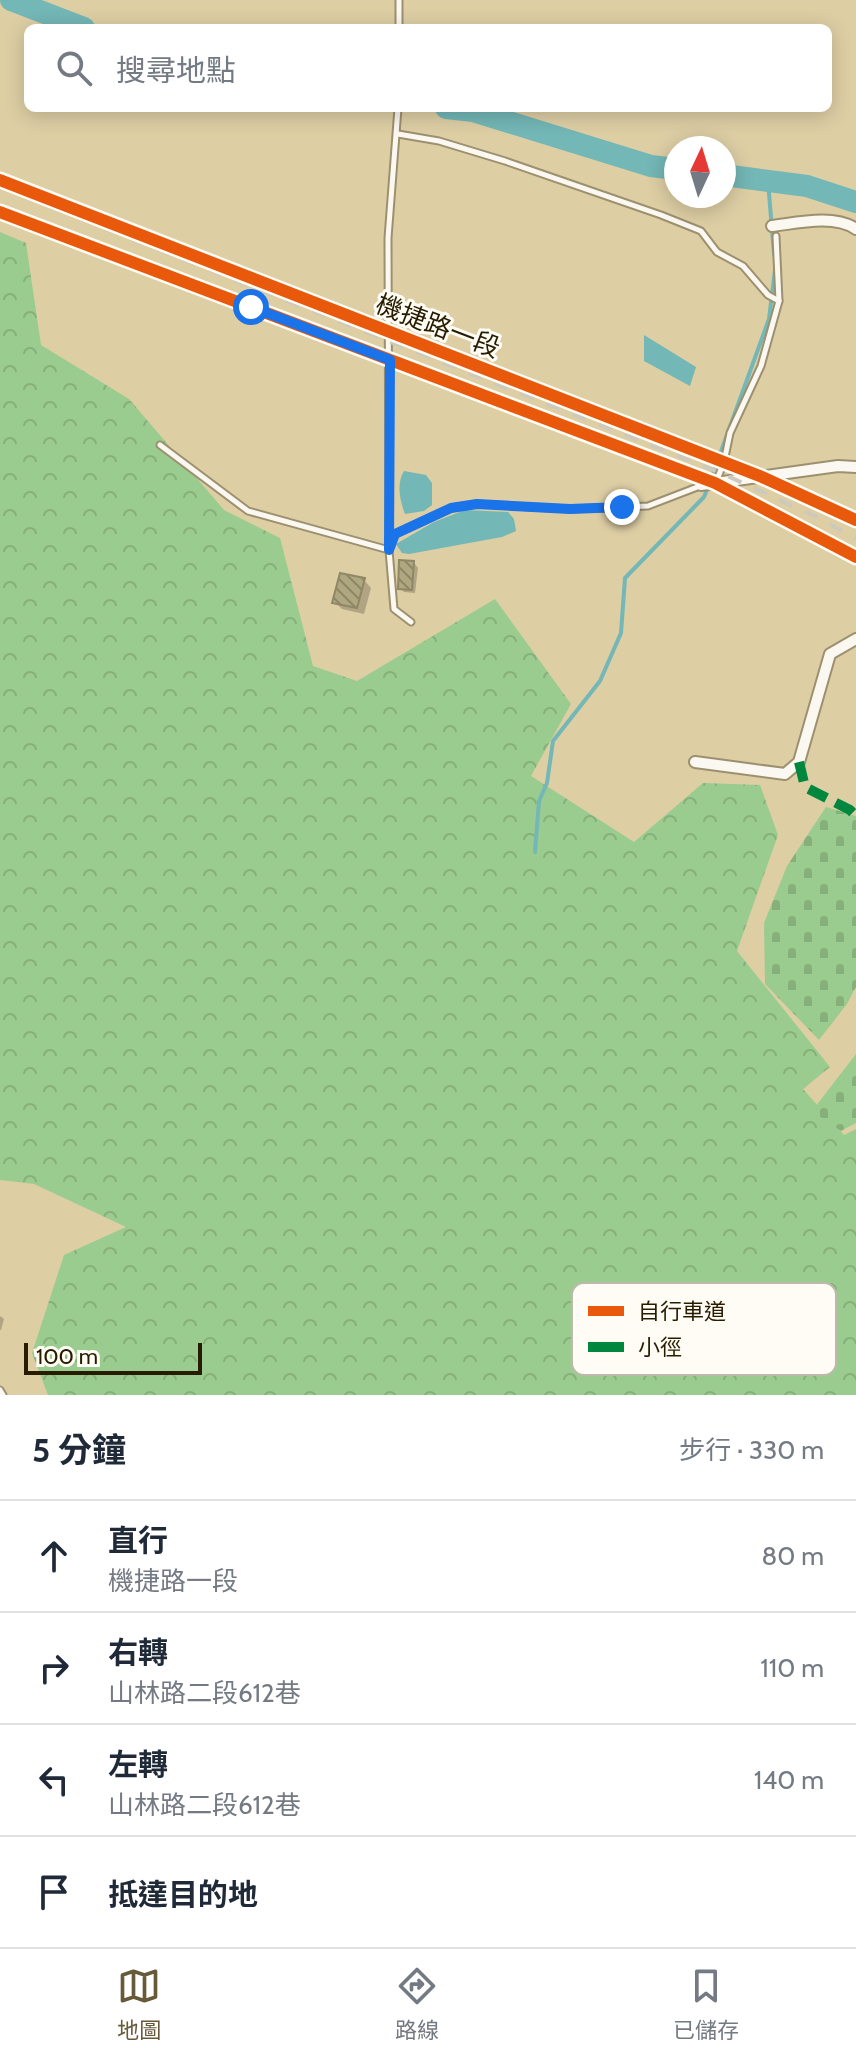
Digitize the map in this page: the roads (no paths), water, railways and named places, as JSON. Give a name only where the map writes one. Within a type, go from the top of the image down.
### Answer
[{"type":"street","name":"機捷路一段","points":[[0,212],[702,482],[715,483],[856,557]]},
{"type":"street","points":[[774,231],[825,221],[856,229]]},
{"type":"street","points":[[715,483],[838,466],[856,467]]},
{"type":"street","points":[[695,762],[785,774],[799,762],[830,654],[856,639]]},
{"type":"lane","points":[[399,0],[399,24]]},
{"type":"lane","points":[[398,112],[388,238],[389,550],[394,609],[411,622]]},
{"type":"lane","points":[[398,134],[439,141],[505,161],[701,231],[717,252],[743,266],[768,295],[779,301]]},
{"type":"lane","points":[[715,483],[724,462],[730,433],[761,366],[779,301],[774,231]]},
{"type":"lane","points":[[160,445],[248,511],[389,550]]},
{"type":"lane","points":[[389,550],[395,534],[451,508],[477,504],[570,509],[648,506],[702,482]]},
{"type":"lane","points":[[0,1390],[3,1395]]},
{"type":"water","points":[[644,335],[696,367],[690,386],[644,361]]},
{"type":"water","points":[[404,471],[426,475],[432,483],[432,505],[424,511],[405,514],[399,487]]},
{"type":"water","points":[[465,510],[508,512],[514,519],[516,531],[502,537],[409,554],[402,553],[396,544],[434,522]]},
{"type":"waterway","points":[[11,0],[74,24]]},
{"type":"waterway","points":[[476,112],[664,168]]},
{"type":"waterway","points":[[736,177],[807,186],[856,202]]},
{"type":"waterway","points":[[768,181],[774,254]]},
{"type":"waterway","points":[[711,479],[769,319],[775,270]]},
{"type":"waterway","points":[[535,852],[539,801],[547,783],[553,741],[600,681],[621,633],[625,578],[704,497],[708,487]]},
{"type":"railway","points":[[0,187],[721,473],[819,518],[856,539]]},
{"type":"railway","points":[[0,206],[522,406]]}]
